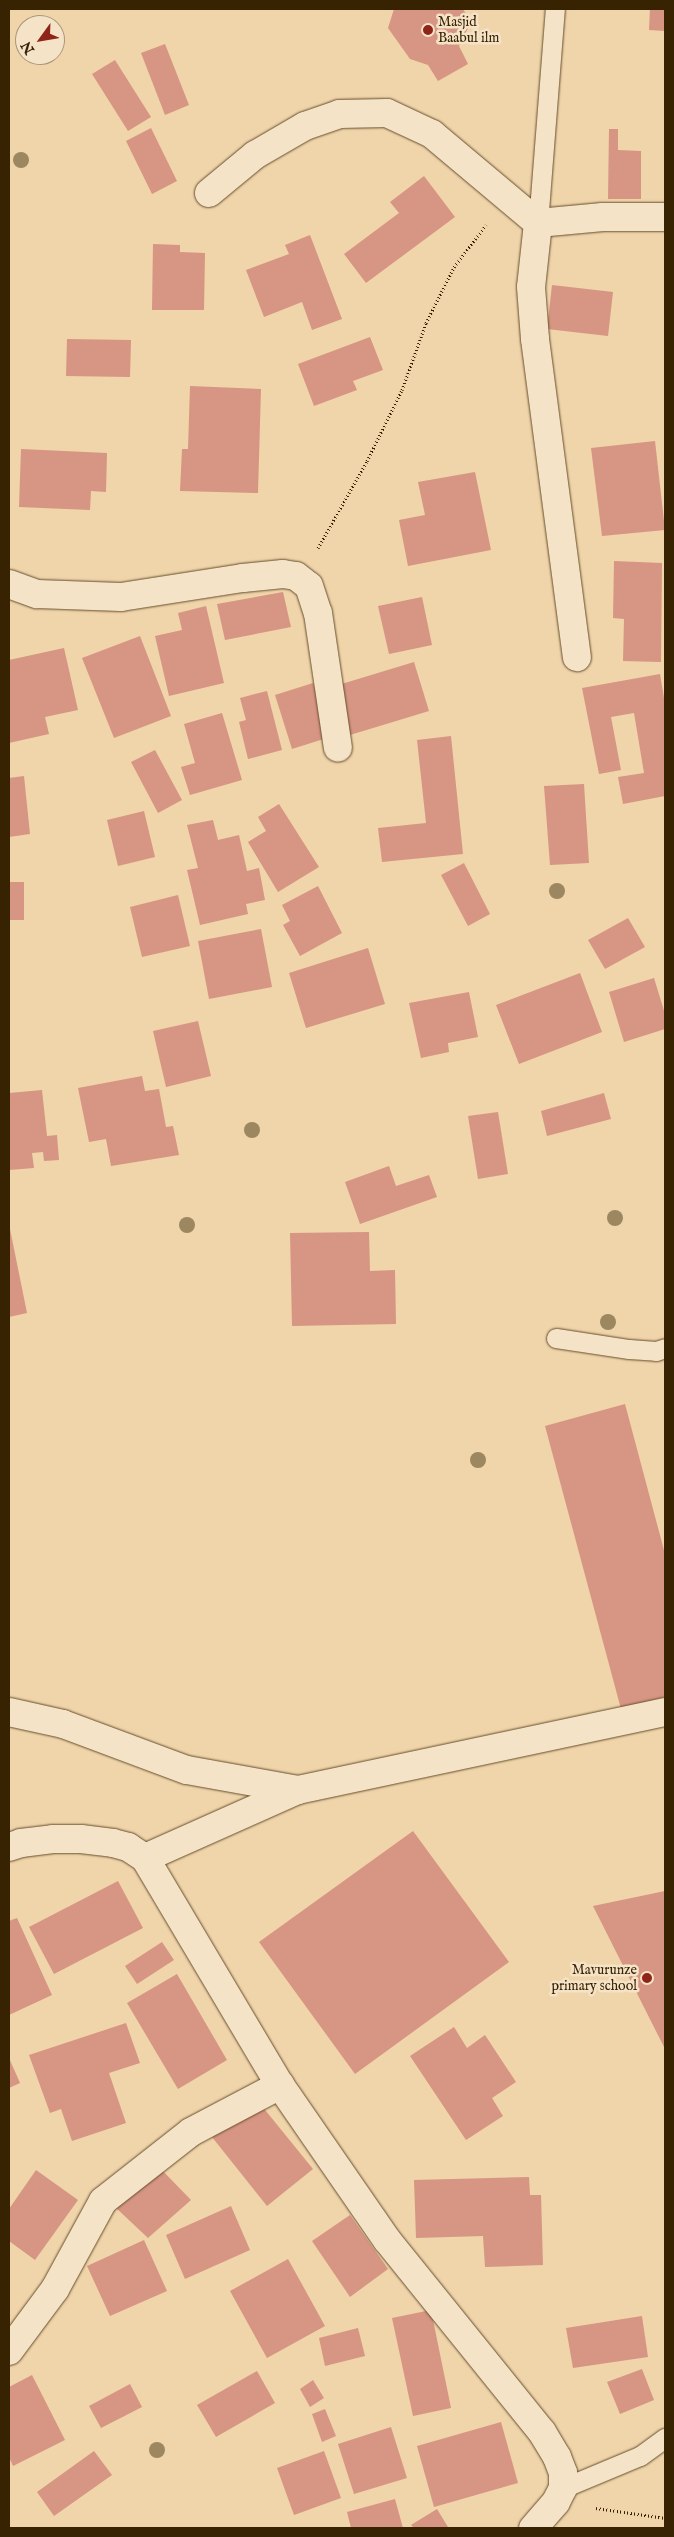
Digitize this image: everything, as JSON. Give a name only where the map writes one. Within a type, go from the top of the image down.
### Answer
[{"type":"street","points":[[209,193],[256,155],[305,126],[339,114],[360,112],[387,113],[432,134],[538,224],[604,217],[665,216]]},
{"type":"street","points":[[538,224],[531,287],[577,657]]},
{"type":"street","points":[[9,584],[37,594],[121,597],[243,578],[283,574],[296,576],[309,586],[318,613],[338,748]]},
{"type":"street","points":[[9,1712],[63,1724],[187,1770],[298,1790]]},
{"type":"street","points":[[145,1858],[298,1790],[665,1712]]},
{"type":"street","points":[[9,1847],[22,1843],[53,1839],[81,1839],[113,1843],[128,1848],[145,1858],[280,2084],[387,2240],[542,2432],[557,2457],[563,2473],[559,2495],[533,2528]]},
{"type":"street","points":[[9,2351],[55,2289],[103,2201],[191,2132],[280,2084]]},
{"type":"lane","points":[[538,224],[555,9]]},
{"type":"lane","points":[[556,1338],[629,1349],[656,1350],[665,1348]]},
{"type":"lane","points":[[559,2495],[640,2456],[665,2438]]},
{"type":"path","points":[[300,580],[367,460],[402,390],[426,323],[454,267],[508,197]]},
{"type":"path","points":[[559,2495],[665,2518]]},
{"type":"building","points":[[394,9],[463,9],[471,22],[459,46],[468,64],[438,81],[428,65],[410,59],[388,28]]},
{"type":"building","points":[[650,9],[665,9],[665,31],[649,30]]},
{"type":"building","points":[[165,44],[189,105],[165,115],[141,53]]},
{"type":"building","points":[[115,60],[151,117],[128,131],[92,74]]},
{"type":"building","points":[[151,128],[177,181],[152,194],[126,141]]},
{"type":"building","points":[[609,129],[618,129],[618,150],[641,151],[641,199],[608,199]]},
{"type":"building","points":[[424,176],[455,217],[366,283],[344,254],[399,213],[390,202]]},
{"type":"building","points":[[310,235],[342,319],[312,330],[302,302],[264,317],[246,270],[289,254],[285,245]]},
{"type":"building","points":[[153,244],[180,245],[180,252],[205,253],[204,310],[152,310]]},
{"type":"building","points":[[552,285],[613,292],[608,336],[547,329]]},
{"type":"building","points":[[370,337],[383,370],[353,381],[357,390],[314,406],[298,364]]},
{"type":"building","points":[[67,339],[131,340],[130,377],[66,376]]},
{"type":"building","points":[[190,386],[261,389],[258,493],[180,491],[182,449],[188,449]]},
{"type":"building","points":[[655,441],[665,530],[602,536],[591,448]]},
{"type":"building","points":[[21,449],[107,453],[106,492],[91,491],[90,510],[19,507]]},
{"type":"building","points":[[475,472],[491,550],[408,566],[399,520],[425,515],[418,482]]},
{"type":"building","points":[[614,561],[662,563],[661,662],[623,661],[624,619],[613,618]]},
{"type":"building","points":[[283,592],[291,627],[225,640],[217,604]]},
{"type":"building","points":[[422,597],[432,645],[389,654],[378,606]]},
{"type":"building","points":[[206,606],[224,683],[169,696],[155,636],[182,630],[178,613]]},
{"type":"building","points":[[140,636],[171,716],[114,738],[82,658]]},
{"type":"building","points":[[64,648],[78,710],[45,717],[49,734],[9,743],[9,660]]},
{"type":"building","points":[[414,662],[429,711],[350,735],[335,686]]},
{"type":"building","points":[[660,674],[665,704],[665,796],[623,804],[618,777],[644,773],[634,713],[611,717],[621,770],[599,774],[582,688]]},
{"type":"building","points":[[313,683],[330,737],[292,749],[275,695]]},
{"type":"building","points":[[267,691],[282,750],[248,759],[239,722],[246,720],[240,698]]},
{"type":"building","points":[[222,713],[242,780],[190,795],[181,767],[195,763],[184,724]]},
{"type":"building","points":[[451,736],[463,854],[382,862],[378,828],[426,823],[417,740]]},
{"type":"building","points":[[155,750],[182,800],[158,813],[131,762]]},
{"type":"building","points":[[24,776],[30,834],[9,837],[9,778]]},
{"type":"building","points":[[584,784],[589,863],[550,865],[544,786]]},
{"type":"building","points":[[279,804],[319,867],[278,892],[248,842],[266,831],[258,817]]},
{"type":"building","points":[[144,811],[155,857],[118,866],[107,820]]},
{"type":"building","points":[[213,820],[218,840],[239,835],[247,871],[259,868],[265,900],[246,904],[248,914],[200,925],[187,870],[198,868],[187,825]]},
{"type":"building","points":[[464,863],[490,914],[468,926],[441,875]]},
{"type":"building","points":[[9,882],[24,882],[24,920],[9,920]]},
{"type":"building","points":[[318,886],[342,933],[300,956],[283,925],[290,921],[282,905]]},
{"type":"building","points":[[178,895],[190,946],[142,957],[130,907]]},
{"type":"building","points":[[628,918],[645,947],[605,969],[588,940]]},
{"type":"building","points":[[261,929],[272,987],[209,999],[198,941]]},
{"type":"building","points":[[368,948],[385,1004],[306,1028],[289,973]]},
{"type":"building","points":[[580,973],[602,1032],[519,1064],[496,1005]]},
{"type":"building","points":[[654,978],[665,1014],[665,1029],[624,1042],[609,992]]},
{"type":"building","points":[[469,992],[478,1037],[448,1043],[449,1052],[421,1058],[409,1003]]},
{"type":"building","points":[[198,1021],[211,1076],[166,1087],[153,1031]]},
{"type":"building","points":[[142,1076],[145,1091],[159,1089],[166,1127],[173,1126],[179,1155],[111,1166],[106,1139],[89,1142],[78,1088]]},
{"type":"building","points":[[42,1090],[47,1136],[57,1135],[59,1160],[44,1161],[43,1152],[32,1153],[34,1168],[9,1170],[9,1093]]},
{"type":"building","points":[[604,1093],[611,1119],[547,1136],[541,1111]]},
{"type":"building","points":[[498,1112],[508,1174],[478,1179],[468,1116]]},
{"type":"building","points":[[389,1166],[396,1186],[429,1175],[437,1197],[360,1224],[345,1182]]},
{"type":"building","points":[[9,1230],[27,1313],[9,1317]]},
{"type":"building","points":[[369,1232],[370,1271],[395,1270],[396,1324],[292,1326],[290,1233]]},
{"type":"building","points":[[625,1404],[665,1554],[665,1697],[621,1709],[545,1426]]},
{"type":"building","points":[[413,1831],[509,1962],[355,2074],[259,1942]]},
{"type":"building","points":[[118,1881],[143,1928],[54,1974],[29,1927]]},
{"type":"building","name":"Mavurunze primary school","points":[[665,1891],[665,2049],[593,1906]]},
{"type":"building","points":[[17,1918],[52,1995],[9,2015],[9,1921]]},
{"type":"building","points":[[162,1942],[174,1960],[137,1984],[125,1966]]},
{"type":"building","points":[[177,1974],[227,2060],[178,2089],[127,2003]]},
{"type":"building","points":[[126,2023],[140,2063],[109,2073],[126,2123],[72,2141],[61,2109],[50,2113],[29,2055]]},
{"type":"building","points":[[454,2027],[467,2048],[485,2035],[516,2082],[492,2098],[503,2116],[466,2140],[410,2056]]},
{"type":"building","points":[[9,2058],[20,2083],[9,2088]]},
{"type":"building","points":[[257,2100],[313,2169],[267,2206],[212,2137]]},
{"type":"building","points":[[157,2165],[191,2200],[148,2238],[114,2206]]},
{"type":"building","points":[[36,2170],[78,2200],[35,2260],[9,2241],[9,2209]]},
{"type":"building","points":[[529,2177],[530,2195],[541,2195],[543,2265],[485,2267],[483,2236],[416,2238],[414,2180]]},
{"type":"building","points":[[231,2206],[250,2250],[185,2279],[166,2235]]},
{"type":"building","points":[[350,2215],[388,2269],[350,2297],[312,2241]]},
{"type":"building","points":[[144,2240],[167,2291],[110,2316],[87,2266]]},
{"type":"building","points":[[288,2259],[325,2326],[267,2358],[230,2291]]},
{"type":"building","points":[[431,2310],[451,2408],[413,2416],[392,2318]]},
{"type":"building","points":[[642,2316],[648,2357],[573,2368],[566,2328]]},
{"type":"building","points":[[358,2328],[365,2356],[325,2366],[319,2338]]},
{"type":"building","points":[[642,2369],[654,2400],[620,2414],[607,2382]]},
{"type":"building","points":[[257,2371],[275,2403],[216,2437],[197,2405]]},
{"type":"building","points":[[32,2375],[65,2440],[13,2466],[9,2457],[9,2387]]},
{"type":"building","points":[[313,2380],[324,2398],[310,2407],[300,2389]]},
{"type":"building","points":[[130,2384],[142,2407],[101,2428],[89,2406]]},
{"type":"building","points":[[325,2409],[336,2436],[322,2442],[312,2414]]},
{"type":"building","points":[[501,2422],[518,2483],[434,2507],[417,2446]]},
{"type":"building","points":[[391,2427],[407,2478],[354,2494],[338,2444]]},
{"type":"building","points":[[94,2451],[112,2475],[54,2516],[37,2492]]},
{"type":"building","points":[[324,2451],[341,2498],[294,2515],[277,2468]]},
{"type":"building","points":[[395,2499],[403,2528],[351,2528],[347,2512]]},
{"type":"building","points":[[437,2509],[448,2527],[414,2528],[411,2525]]},
{"type":"place","name":"Masjid Baabul ilm","points":[[428,30]]},
{"type":"place","name":"Mavurunze primary school","points":[[647,1978]]}]
